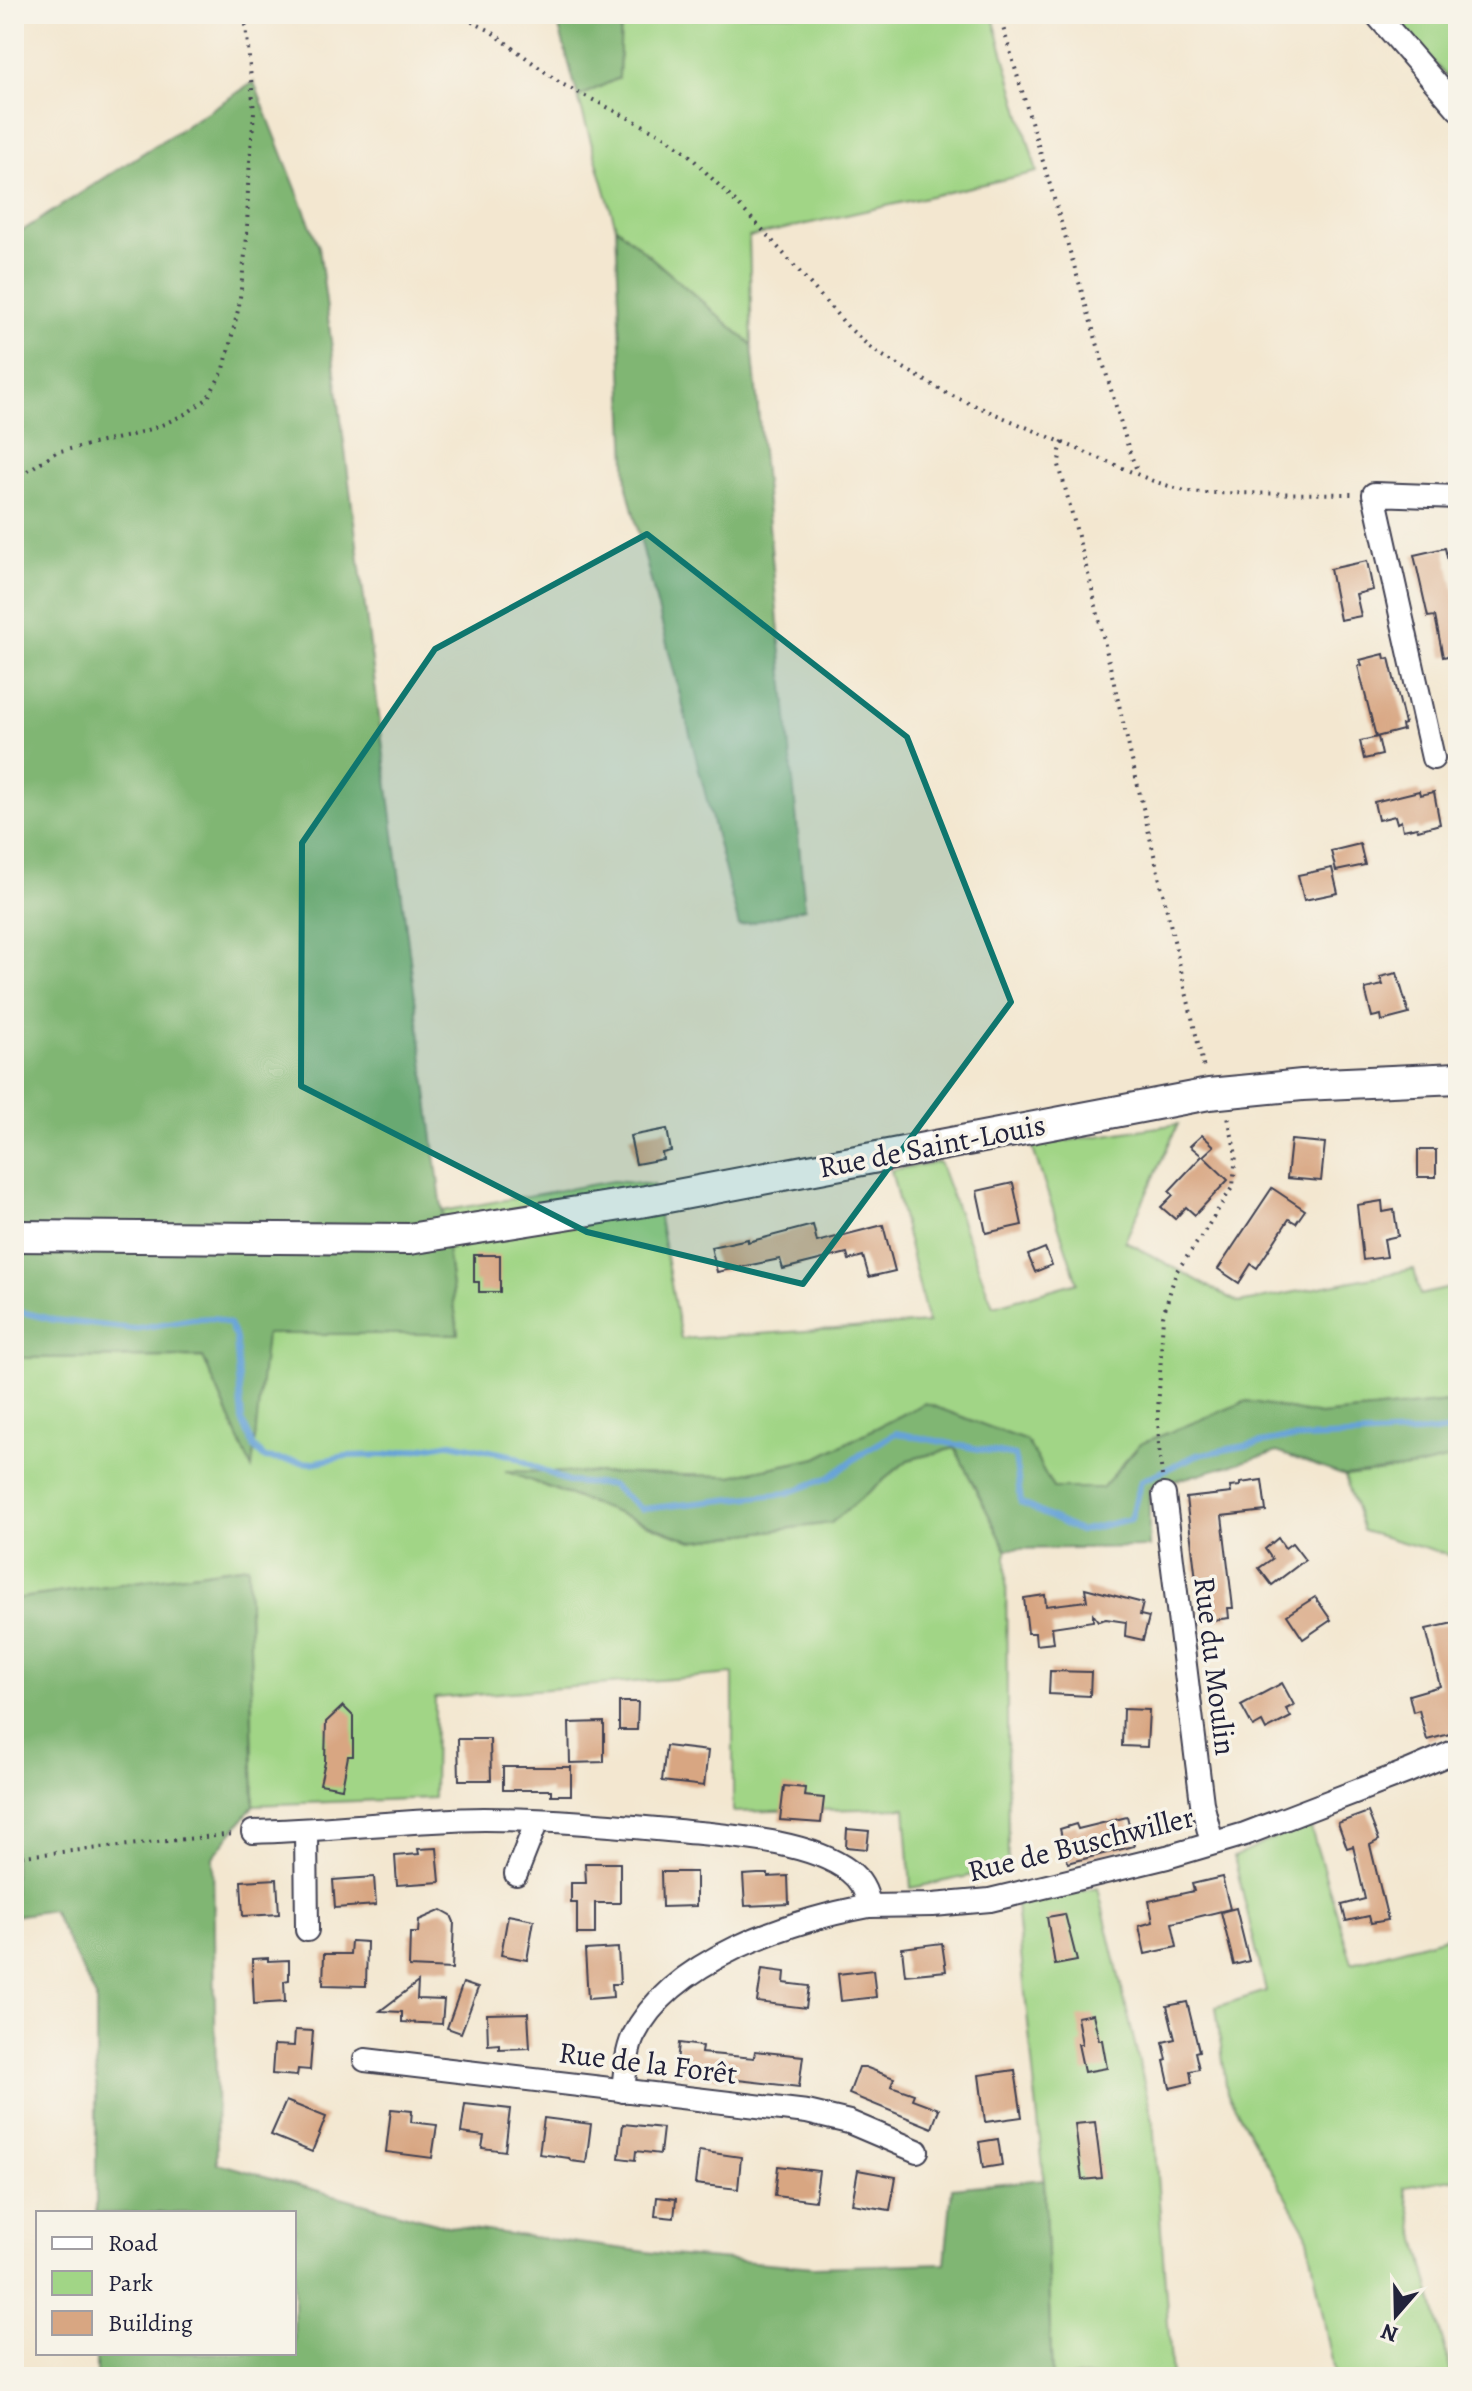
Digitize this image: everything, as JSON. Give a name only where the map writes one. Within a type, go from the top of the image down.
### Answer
[{"type":"street","points":[[1376,14],[1458,109]]},
{"type":"street","points":[[1433,758],[1374,494],[1458,497]]},
{"type":"street","name":"Rue de Saint-Louis","points":[[14,1236],[409,1239],[646,1201],[1215,1093],[1458,1078]]},
{"type":"street","name":"Rue du Moulin","points":[[1164,1490],[1202,1803],[1212,1843]]},
{"type":"street","name":"Rue de Buschwiller","points":[[623,2091],[632,2040],[650,2011],[686,1978],[729,1951],[772,1932],[824,1915],[869,1906],[990,1900],[1152,1861],[1245,1834],[1458,1750]]},
{"type":"street","points":[[253,1832],[481,1819],[627,1826],[749,1838],[810,1853],[848,1870],[861,1881],[869,1906]]},
{"type":"street","points":[[516,1874],[537,1821]]},
{"type":"street","points":[[306,1830],[307,1930]]},
{"type":"street","name":"Rue de la Forêt","points":[[365,2060],[832,2117],[917,2151]]},
{"type":"path","points":[[14,480],[56,452],[129,436],[162,425],[207,399],[224,369],[239,306],[245,257],[254,112],[245,14]]},
{"type":"path","points":[[449,14],[489,30],[560,83],[666,137],[686,152],[761,228],[848,327],[873,350],[948,394],[1171,487],[1202,493],[1374,494]]},
{"type":"path","points":[[999,14],[1139,475]]},
{"type":"path","points":[[1063,442],[1059,465],[1215,1093],[1232,1130],[1236,1155],[1233,1186],[1176,1272],[1167,1296],[1159,1367],[1160,1457],[1164,1490]]},
{"type":"path","points":[[14,1857],[253,1832]]},
{"type":"highlighted area","points":[[647,534],[907,737],[1011,1002],[803,1284],[587,1232],[301,1086],[302,843],[435,649]]},
{"type":"green space","points":[[992,14],[1037,172],[749,237],[752,345],[616,227],[578,97],[619,77],[621,15]]},
{"type":"green space","points":[[1390,14],[1458,14],[1458,89]]},
{"type":"green space","points":[[621,15],[619,78],[578,97],[556,16]]},
{"type":"green space","points":[[254,82],[319,247],[458,1334],[266,1334],[252,1469],[203,1357],[14,1358],[14,236]]},
{"type":"green space","points":[[616,227],[752,345],[805,908],[739,926],[627,487]]},
{"type":"green space","points":[[1178,1124],[1125,1241],[1239,1303],[1414,1269],[1420,1295],[1458,1286],[1458,1401],[1320,1415],[1247,1401],[1140,1444],[1103,1488],[1053,1488],[1027,1441],[925,1403],[817,1458],[731,1476],[508,1472],[692,1541],[831,1523],[908,1460],[955,1448],[1006,1549],[1008,1868],[911,1888],[905,1808],[733,1812],[733,1674],[435,1698],[434,1798],[254,1805],[248,1566],[14,1599],[14,1358],[203,1357],[251,1467],[265,1334],[458,1334],[442,1211],[613,1181],[653,1185],[681,1339],[928,1323],[891,1170],[939,1162],[993,1306],[1077,1282],[1032,1146]]},
{"type":"green space","points":[[1247,1401],[1320,1415],[1458,1401],[1458,1457],[1416,1467],[1345,1476],[1277,1452],[1149,1488],[1149,1547],[1006,1549],[955,1448],[908,1460],[831,1523],[692,1541],[505,1471],[731,1476],[817,1458],[925,1403],[1027,1441],[1053,1488],[1102,1488],[1140,1444]]},
{"type":"green space","points":[[1458,1457],[1458,1558],[1363,1531],[1345,1476],[1416,1467]]},
{"type":"green space","points":[[248,1566],[254,1805],[213,1857],[217,2163],[447,2226],[670,2255],[814,2267],[945,2263],[952,2188],[1044,2179],[1052,2377],[96,2377],[96,2355],[296,2355],[296,2211],[96,2211],[96,1998],[52,1910],[14,1916],[14,1599]]},
{"type":"green space","points":[[1309,1822],[1352,1963],[1449,1936],[1458,1968],[1458,2178],[1404,2187],[1452,2377],[1335,2377],[1307,2233],[1227,2093],[1216,2007],[1266,1991],[1234,1857]]},
{"type":"green space","points":[[1098,1888],[1153,2121],[1172,2377],[1052,2377],[1044,2179],[1016,1905]]},
{"type":"building","points":[[1445,548],[1458,607],[1458,654],[1443,657],[1435,616],[1428,617],[1414,555]]},
{"type":"building","points":[[1367,561],[1373,590],[1356,594],[1361,616],[1340,620],[1330,569]]},
{"type":"building","points":[[1384,654],[1385,659],[1389,658],[1405,724],[1402,725],[1403,730],[1376,737],[1358,666],[1362,665],[1360,660]]},
{"type":"building","points":[[1378,737],[1382,755],[1364,759],[1360,741]]},
{"type":"building","points":[[1419,791],[1420,795],[1434,792],[1440,824],[1418,830],[1417,827],[1403,830],[1401,821],[1397,823],[1395,816],[1378,820],[1374,802]]},
{"type":"building","points":[[1360,844],[1365,865],[1336,871],[1331,851]]},
{"type":"building","points":[[1332,868],[1338,893],[1304,900],[1298,875]]},
{"type":"building","points":[[1397,973],[1409,1014],[1382,1021],[1381,1015],[1372,1017],[1365,989],[1383,985],[1380,977]]},
{"type":"building","points":[[667,1129],[671,1151],[662,1153],[663,1159],[636,1164],[630,1136]]},
{"type":"building","points":[[1202,1135],[1214,1146],[1203,1156],[1228,1180],[1195,1215],[1186,1207],[1175,1219],[1161,1207],[1173,1195],[1169,1191],[1202,1156],[1190,1146]]},
{"type":"building","points":[[1291,1140],[1325,1143],[1321,1181],[1287,1178]]},
{"type":"building","points":[[1418,1150],[1436,1150],[1436,1177],[1418,1177]]},
{"type":"building","points":[[1013,1183],[1022,1225],[986,1233],[977,1191]]},
{"type":"building","points":[[1272,1188],[1305,1210],[1296,1223],[1289,1219],[1257,1268],[1251,1264],[1239,1283],[1218,1269]]},
{"type":"building","points":[[1382,1201],[1383,1212],[1394,1210],[1398,1236],[1384,1239],[1387,1257],[1363,1260],[1357,1205]]},
{"type":"building","points":[[813,1225],[817,1242],[883,1225],[895,1271],[869,1277],[863,1256],[849,1260],[847,1253],[783,1269],[780,1259],[717,1272],[711,1247],[748,1239],[748,1242]]},
{"type":"building","points":[[1045,1248],[1052,1265],[1035,1272],[1028,1255]]},
{"type":"building","points":[[474,1255],[500,1255],[500,1292],[479,1292],[479,1282],[474,1282]]},
{"type":"building","points":[[1262,1480],[1266,1511],[1222,1516],[1233,1608],[1228,1608],[1229,1618],[1204,1621],[1203,1611],[1200,1612],[1186,1498],[1231,1493],[1230,1487]]},
{"type":"building","points":[[1278,1538],[1285,1548],[1292,1543],[1305,1560],[1272,1585],[1259,1568],[1272,1559],[1265,1549]]},
{"type":"building","points":[[1085,1588],[1143,1603],[1140,1615],[1149,1617],[1143,1640],[1125,1636],[1126,1622],[1098,1621],[1093,1614],[1093,1621],[1052,1627],[1054,1643],[1036,1645],[1035,1633],[1028,1633],[1024,1598],[1045,1595],[1046,1606],[1087,1601]]},
{"type":"building","points":[[1315,1597],[1331,1620],[1303,1639],[1287,1615]]},
{"type":"building","points":[[1458,1622],[1458,1711],[1451,1712],[1457,1732],[1427,1740],[1419,1710],[1413,1712],[1409,1695],[1440,1686],[1426,1629]]},
{"type":"building","points":[[1050,1671],[1091,1672],[1090,1696],[1049,1694]]},
{"type":"building","points":[[1282,1683],[1294,1705],[1286,1709],[1291,1717],[1266,1730],[1262,1722],[1253,1727],[1241,1705]]},
{"type":"building","points":[[619,1702],[638,1702],[637,1730],[619,1730]]},
{"type":"building","points":[[343,1706],[353,1716],[353,1756],[348,1756],[342,1788],[320,1784],[325,1762],[326,1722]]},
{"type":"building","points":[[1123,1709],[1149,1710],[1147,1747],[1122,1746]]},
{"type":"building","points":[[604,1722],[604,1762],[570,1763],[569,1723]]},
{"type":"building","points":[[458,1739],[490,1739],[491,1780],[459,1780]]},
{"type":"building","points":[[666,1746],[708,1751],[704,1786],[662,1781]]},
{"type":"building","points":[[503,1767],[571,1767],[571,1795],[551,1795],[551,1790],[503,1790]]},
{"type":"building","points":[[784,1786],[805,1788],[804,1796],[824,1798],[821,1823],[780,1820]]},
{"type":"building","points":[[1368,1812],[1379,1840],[1370,1845],[1388,1920],[1371,1923],[1369,1916],[1346,1921],[1342,1905],[1365,1899],[1353,1846],[1347,1848],[1338,1823]]},
{"type":"building","points":[[1127,1817],[1134,1846],[1068,1863],[1060,1829],[1076,1824],[1078,1829]]},
{"type":"building","points":[[847,1829],[869,1831],[867,1849],[846,1847]]},
{"type":"building","points":[[437,1848],[440,1882],[397,1885],[395,1856],[419,1854],[418,1849]]},
{"type":"building","points":[[585,1863],[620,1863],[620,1903],[595,1903],[595,1934],[577,1934],[577,1903],[571,1903],[571,1883],[586,1883]]},
{"type":"building","points":[[661,1872],[696,1872],[696,1906],[662,1907]]},
{"type":"building","points":[[768,1874],[768,1877],[788,1876],[789,1904],[745,1906],[743,1875]]},
{"type":"building","points":[[374,1877],[376,1905],[335,1908],[333,1880]]},
{"type":"building","points":[[1222,1877],[1230,1909],[1172,1923],[1177,1947],[1145,1954],[1139,1926],[1153,1922],[1149,1901],[1194,1891],[1192,1884]]},
{"type":"building","points":[[277,1879],[279,1914],[243,1916],[241,1881]]},
{"type":"building","points":[[1236,1908],[1249,1961],[1234,1965],[1221,1912]]},
{"type":"building","points":[[442,1910],[451,1915],[454,1922],[452,1969],[409,1967],[410,1933],[418,1933],[419,1920]]},
{"type":"building","points":[[1065,1914],[1077,1961],[1055,1965],[1047,1917]]},
{"type":"building","points":[[508,1915],[534,1920],[527,1960],[501,1955]]},
{"type":"building","points":[[351,1941],[367,1942],[366,1986],[323,1985],[324,1954],[350,1954]]},
{"type":"building","points":[[942,1943],[946,1971],[905,1975],[902,1948]]},
{"type":"building","points":[[618,1948],[620,1984],[612,1984],[613,1997],[588,1999],[585,1950]]},
{"type":"building","points":[[268,1958],[268,1961],[289,1960],[289,1980],[284,1981],[285,2002],[254,2004],[252,1959]]},
{"type":"building","points":[[762,1969],[785,1972],[784,1983],[809,1986],[806,2008],[757,2002]]},
{"type":"building","points":[[873,1970],[876,1997],[841,2001],[838,1974]]},
{"type":"building","points":[[418,1982],[417,1999],[444,2000],[442,2024],[402,2022],[402,2012],[380,2011]]},
{"type":"building","points":[[463,1983],[478,1988],[461,2033],[447,2028]]},
{"type":"building","points":[[1187,2002],[1199,2051],[1195,2052],[1199,2069],[1190,2071],[1192,2083],[1170,2088],[1163,2042],[1175,2039],[1167,2006]]},
{"type":"building","points":[[528,2013],[530,2048],[499,2049],[499,2044],[488,2045],[487,2014]]},
{"type":"building","points":[[1093,2014],[1107,2068],[1084,2072],[1078,2044],[1082,2044],[1077,2017]]},
{"type":"building","points":[[295,2030],[313,2031],[310,2070],[298,2069],[297,2076],[272,2074],[274,2045],[294,2046]]},
{"type":"building","points":[[679,2043],[702,2046],[701,2053],[754,2058],[755,2051],[803,2056],[799,2087],[676,2073]]},
{"type":"building","points":[[859,2067],[894,2078],[891,2086],[914,2094],[912,2099],[939,2109],[932,2128],[849,2094]]},
{"type":"building","points":[[1015,2070],[1022,2117],[985,2122],[979,2075]]},
{"type":"building","points":[[286,2101],[326,2117],[312,2152],[271,2135]]},
{"type":"building","points":[[465,2104],[510,2109],[505,2151],[482,2148],[484,2136],[461,2133]]},
{"type":"building","points":[[391,2109],[412,2111],[411,2122],[437,2125],[432,2158],[386,2152]]},
{"type":"building","points":[[544,2118],[591,2124],[586,2163],[539,2154]]},
{"type":"building","points":[[1095,2122],[1102,2178],[1082,2180],[1075,2124]]},
{"type":"building","points":[[623,2124],[663,2128],[660,2154],[636,2151],[635,2160],[619,2158]]},
{"type":"building","points":[[998,2139],[1002,2165],[983,2168],[979,2142]]},
{"type":"building","points":[[699,2151],[741,2157],[738,2189],[695,2184]]},
{"type":"building","points":[[778,2166],[819,2171],[815,2201],[775,2196]]},
{"type":"building","points":[[858,2170],[896,2177],[890,2210],[852,2204]]},
{"type":"building","points":[[657,2197],[676,2199],[674,2218],[655,2216]]},
{"type":"waterway","points":[[14,1310],[54,1320],[133,1329],[193,1319],[214,1318],[229,1324],[236,1339],[242,1421],[254,1447],[265,1458],[311,1463],[346,1456],[386,1455],[451,1443],[510,1455],[568,1482],[611,1485],[642,1509],[788,1493],[830,1477],[896,1433],[1015,1456],[1021,1503],[1079,1531],[1131,1519],[1141,1481],[1197,1455],[1282,1439],[1458,1431]]}]
